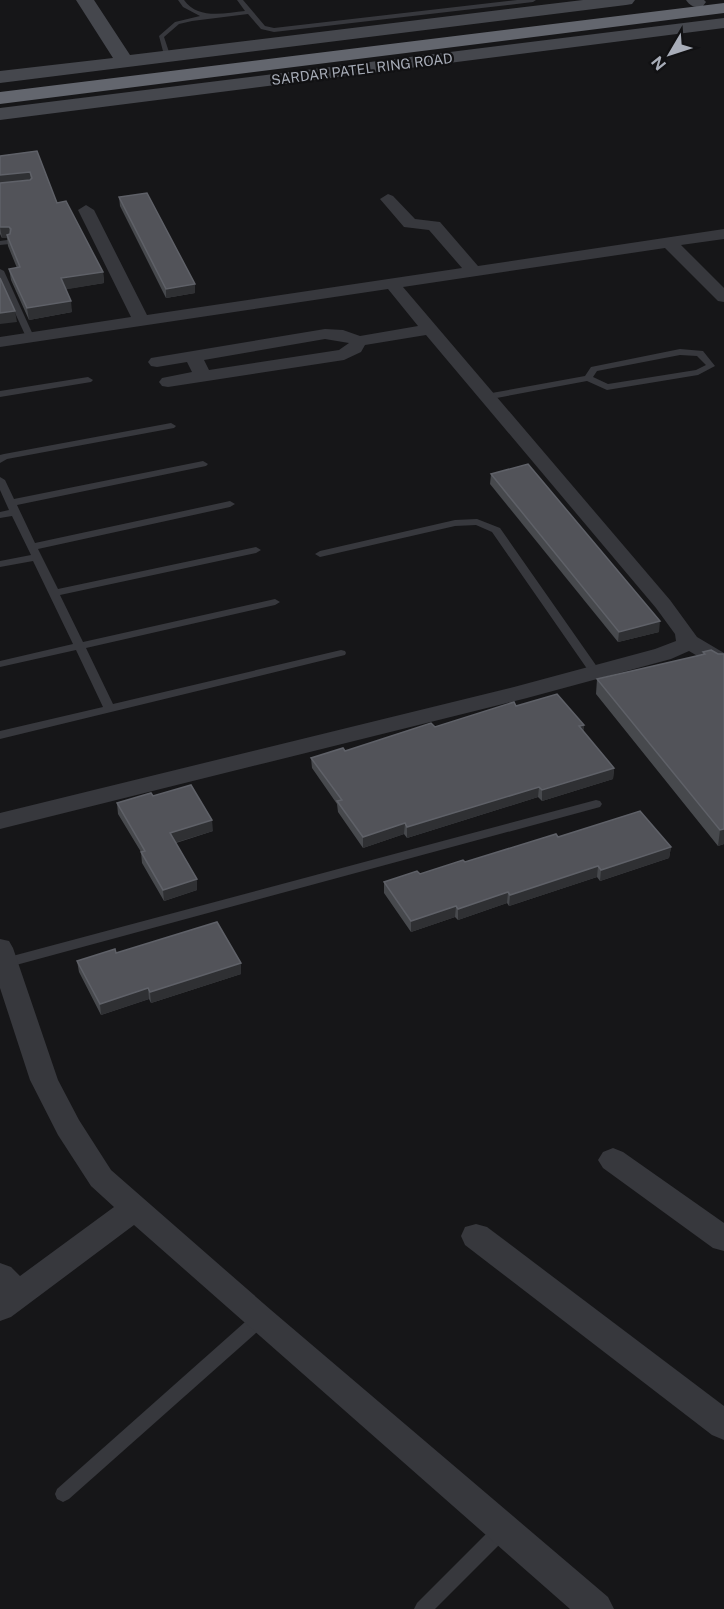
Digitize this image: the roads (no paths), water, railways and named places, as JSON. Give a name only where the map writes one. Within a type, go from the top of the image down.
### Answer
[{"type":"highway","name":"SARDAR PATEL RING ROAD","points":[[0,87],[713,12]]},
{"type":"highway","name":"SARDAR PATEL RING ROAD","points":[[0,98],[713,12]]},
{"type":"street","points":[[85,0],[125,62]]},
{"type":"street","points":[[0,76],[626,0]]},
{"type":"street","name":"SARDAR PATEL RING ROAD","points":[[0,114],[713,12]]},
{"type":"street","points":[[388,199],[410,224],[434,225],[474,272]]},
{"type":"street","points":[[86,210],[141,321]]},
{"type":"street","points":[[0,342],[724,234]]},
{"type":"street","points":[[668,243],[724,297]]},
{"type":"street","points":[[682,256],[724,250]]},
{"type":"street","points":[[392,284],[663,604],[688,640],[724,662]]},
{"type":"street","points":[[157,362],[325,334],[343,335],[358,341],[429,329]]},
{"type":"street","points":[[168,382],[344,355],[355,348],[358,341]]},
{"type":"street","points":[[193,356],[203,376]]},
{"type":"street","points":[[0,820],[344,737],[682,648],[688,640]]},
{"type":"street","points":[[2,955],[44,1080],[68,1127],[101,1178],[260,1319],[596,1609]]},
{"type":"street","points":[[613,1160],[724,1239]]},
{"type":"street","points":[[6,1293],[135,1208]]},
{"type":"street","points":[[476,1236],[724,1425]]},
{"type":"lane","points":[[240,0],[263,28],[279,30],[533,0]]},
{"type":"lane","points":[[177,23],[181,8],[207,17]]},
{"type":"lane","points":[[167,55],[162,37],[177,23],[250,12]]},
{"type":"lane","points":[[0,271],[30,338]]},
{"type":"lane","points":[[486,397],[588,378],[607,387],[698,372],[711,366],[699,353],[680,352],[594,369],[588,378]]},
{"type":"lane","points":[[0,393],[88,380]]},
{"type":"lane","points":[[0,460],[4,457],[171,426]]},
{"type":"lane","points":[[0,515],[13,508],[203,464]]},
{"type":"lane","points":[[0,480],[109,708]]},
{"type":"lane","points":[[0,564],[34,552],[230,504]]},
{"type":"lane","points":[[320,554],[455,523],[477,522],[496,530],[594,671]]},
{"type":"lane","points":[[55,593],[256,550]]},
{"type":"lane","points":[[0,664],[275,602]]},
{"type":"lane","points":[[0,735],[341,653]]},
{"type":"lane","points":[[2,955],[596,804]]},
{"type":"lane","points":[[63,1494],[260,1319]]},
{"type":"lane","points":[[423,1609],[503,1528]]}]
